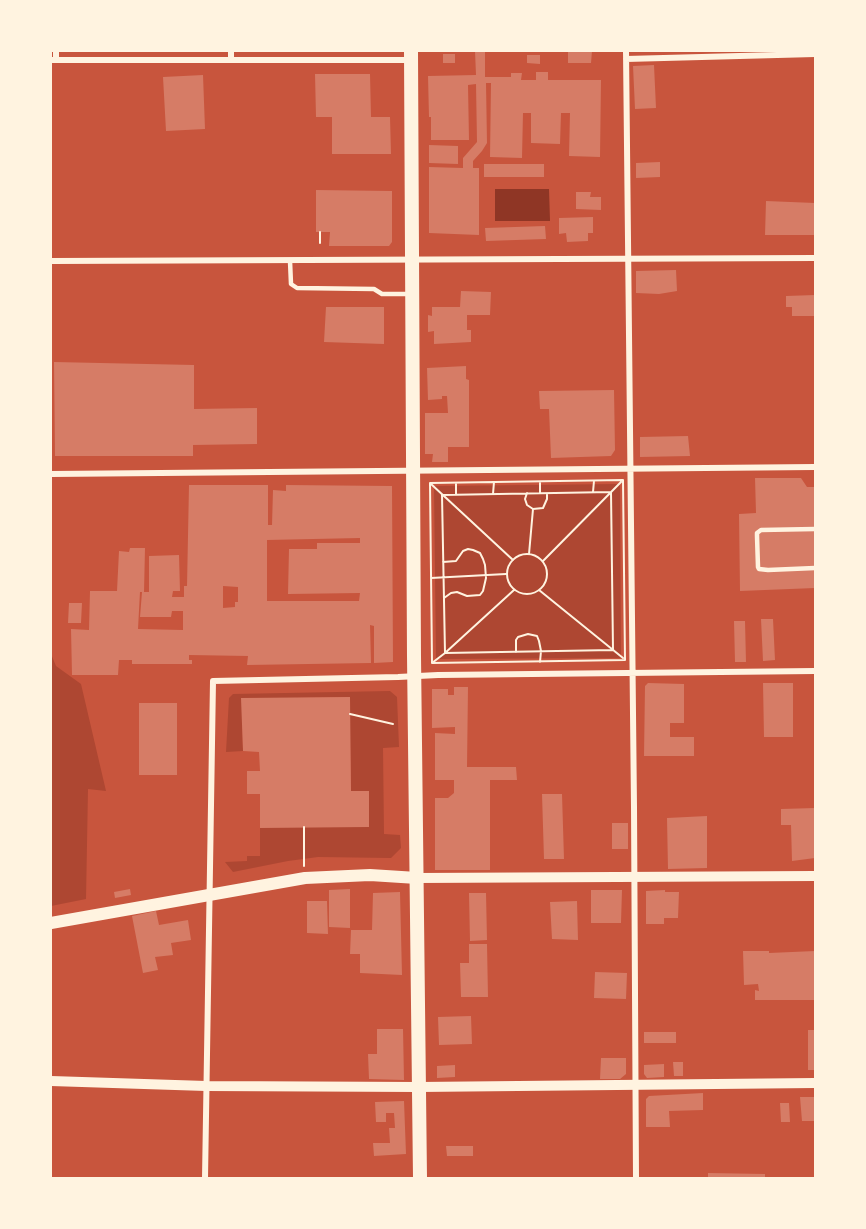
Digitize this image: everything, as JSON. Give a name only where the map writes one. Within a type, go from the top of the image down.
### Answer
[{"type":"main road","points":[[411,56],[414,676],[420,1178]]},
{"type":"main road","points":[[51,923],[287,880],[370,874],[417,878]]},
{"type":"street","points":[[56,51],[53,60],[231,60],[411,56]]},
{"type":"street","points":[[231,51],[231,60]]},
{"type":"street","points":[[636,1178],[626,55],[815,54]]},
{"type":"street","points":[[51,261],[815,258]]},
{"type":"street","points":[[51,474],[815,467]]},
{"type":"street","points":[[205,1178],[213,681],[438,675],[815,671]]},
{"type":"street","points":[[417,878],[815,876]]},
{"type":"street","points":[[51,1081],[206,1086],[419,1087],[815,1083]]},
{"type":"lane","points":[[290,261],[291,284],[297,288],[374,289],[382,294],[411,294]]},
{"type":"lane","points":[[815,528],[761,530],[757,533],[757,544],[759,569],[815,568]]},
{"type":"path","points":[[320,232],[320,243]]},
{"type":"path","points":[[430,483],[623,480]]},
{"type":"path","points":[[543,561],[623,480]]},
{"type":"path","points":[[623,480],[625,660]]},
{"type":"path","points":[[593,492],[594,481]]},
{"type":"path","points":[[494,482],[494,494]]},
{"type":"path","points":[[540,482],[540,493]]},
{"type":"path","points":[[430,483],[513,560]]},
{"type":"path","points":[[430,483],[432,663]]},
{"type":"path","points":[[456,483],[456,494]]},
{"type":"path","points":[[442,495],[611,492]]},
{"type":"path","points":[[611,492],[613,650]]},
{"type":"path","points":[[526,493],[527,505],[533,509],[543,508],[547,493]]},
{"type":"path","points":[[442,495],[445,653]]},
{"type":"path","points":[[530,554],[533,509]]},
{"type":"path","points":[[443,562],[456,561],[463,551],[468,549],[480,553],[485,565],[483,591],[480,595],[467,596],[451,592],[444,598]]},
{"type":"path","points":[[530,554],[543,561],[547,573],[546,580],[539,590],[526,594],[514,590],[507,574],[508,565],[518,555],[530,554]]},
{"type":"path","points":[[431,578],[507,574]]},
{"type":"path","points":[[432,663],[514,590]]},
{"type":"path","points":[[539,590],[625,660]]},
{"type":"path","points":[[516,652],[518,637],[528,634],[537,636],[541,651],[540,662]]},
{"type":"path","points":[[445,653],[613,650]]},
{"type":"path","points":[[432,663],[625,660]]},
{"type":"path","points":[[350,714],[393,724]]},
{"type":"path","points":[[304,827],[304,862]]},
{"type":"shaded area","points":[[495,189],[549,189],[550,221],[495,221]]},
{"type":"shaded area","points":[[620,484],[621,658],[436,659],[434,486]]},
{"type":"shaded area","points":[[51,654],[56,666],[81,684],[106,791],[88,789],[86,899],[51,906]]},
{"type":"shaded area","points":[[390,691],[397,697],[399,747],[383,748],[384,834],[400,835],[401,848],[391,858],[318,857],[233,872],[225,862],[247,861],[247,856],[260,856],[260,827],[369,826],[369,791],[351,791],[349,697],[242,699],[243,751],[226,752],[229,698],[233,694]]},
{"type":"building","points":[[475,51],[485,51],[485,77],[511,77],[511,73],[522,73],[521,80],[536,80],[536,72],[548,72],[548,80],[601,80],[600,157],[569,156],[570,113],[561,113],[560,144],[531,143],[531,113],[523,113],[522,158],[490,157],[491,83],[486,83],[487,143],[473,161],[473,168],[479,168],[479,235],[429,233],[429,167],[463,168],[463,158],[477,142],[476,84],[468,85],[469,140],[431,140],[428,76],[476,75]]},
{"type":"building","points":[[568,51],[592,51],[591,63],[568,63]]},
{"type":"building","points":[[443,54],[455,54],[455,63],[443,63]]},
{"type":"building","points":[[527,55],[540,55],[540,64],[527,63]]},
{"type":"building","points":[[654,65],[656,108],[635,109],[633,66]]},
{"type":"building","points":[[315,74],[370,74],[371,117],[390,117],[391,154],[332,154],[332,117],[316,117]]},
{"type":"building","points":[[203,75],[205,129],[166,131],[163,77]]},
{"type":"building","points":[[429,145],[458,146],[458,164],[429,163]]},
{"type":"building","points":[[660,162],[660,177],[636,178],[636,163]]},
{"type":"building","points":[[484,164],[544,164],[544,177],[484,177]]},
{"type":"building","points":[[316,190],[392,191],[392,242],[389,246],[329,246],[330,232],[316,232]]},
{"type":"building","points":[[576,192],[591,192],[590,197],[601,197],[601,210],[576,209]]},
{"type":"building","points":[[766,201],[815,203],[815,235],[765,235]]},
{"type":"building","points":[[593,217],[593,233],[588,233],[588,241],[567,242],[566,233],[559,234],[559,218]]},
{"type":"building","points":[[545,226],[546,239],[486,241],[485,228]]},
{"type":"building","points":[[676,270],[677,291],[659,294],[636,293],[636,271]]},
{"type":"building","points":[[461,291],[491,292],[490,315],[467,315],[467,330],[471,330],[471,342],[434,344],[434,331],[428,332],[428,315],[432,316],[432,307],[460,307]]},
{"type":"building","points":[[815,295],[815,316],[792,316],[792,307],[786,307],[786,296]]},
{"type":"building","points":[[326,307],[384,307],[384,344],[324,342]]},
{"type":"building","points":[[54,362],[194,365],[194,409],[257,408],[257,444],[193,445],[193,456],[55,456]]},
{"type":"building","points":[[466,366],[466,379],[469,380],[469,447],[448,447],[448,462],[432,462],[433,454],[425,454],[425,413],[448,413],[447,396],[442,396],[442,399],[428,400],[427,368]]},
{"type":"building","points":[[614,390],[615,450],[611,456],[551,458],[549,409],[540,409],[539,391]]},
{"type":"building","points":[[688,436],[690,456],[640,457],[640,437]]},
{"type":"building","points":[[755,478],[801,478],[807,487],[815,487],[815,588],[740,591],[739,514],[756,513]]},
{"type":"building","points":[[189,485],[268,485],[268,525],[272,525],[273,490],[286,491],[286,485],[392,486],[393,662],[374,663],[374,626],[370,625],[371,663],[247,665],[248,656],[189,655],[192,664],[132,664],[132,660],[119,660],[118,675],[72,675],[71,629],[89,630],[90,591],[117,591],[119,551],[129,552],[130,548],[145,548],[144,592],[149,592],[149,556],[179,555],[180,591],[173,591],[172,597],[184,597],[184,586],[187,586]],"holes":[[[360,538],[360,543],[317,543],[317,549],[289,549],[288,594],[360,593],[359,601],[267,601],[267,540]],[[223,586],[238,587],[238,602],[235,602],[235,607],[223,608]],[[140,592],[142,592],[140,617],[171,617],[172,611],[183,611],[183,630],[138,629]]]},
{"type":"building","points":[[69,603],[82,603],[81,623],[68,623]]},
{"type":"building","points":[[761,619],[773,619],[775,660],[763,661]]},
{"type":"building","points":[[734,621],[745,621],[746,662],[735,662]]},
{"type":"building","points":[[648,683],[684,684],[684,723],[670,723],[670,737],[694,737],[694,756],[644,756],[645,686]]},
{"type":"building","points":[[763,683],[793,683],[793,737],[764,737]]},
{"type":"building","points":[[454,687],[468,687],[467,767],[516,767],[517,780],[490,780],[490,870],[435,870],[435,798],[448,798],[454,793],[454,780],[435,780],[435,733],[455,734],[455,727],[432,728],[432,689],[448,689],[448,695],[454,695]]},
{"type":"building","points":[[350,697],[351,791],[369,791],[369,827],[260,828],[260,794],[247,794],[247,771],[260,771],[259,752],[243,751],[241,698]]},
{"type":"building","points":[[139,703],[177,703],[177,775],[139,775]]},
{"type":"building","points":[[542,794],[562,794],[564,859],[544,859]]},
{"type":"building","points":[[815,808],[815,858],[792,861],[791,825],[781,825],[781,809]]},
{"type":"building","points":[[707,816],[707,868],[668,869],[667,818]]},
{"type":"building","points":[[612,823],[628,823],[628,849],[612,849]]},
{"type":"building","points":[[130,889],[131,895],[115,898],[114,892]]},
{"type":"building","points":[[350,889],[350,928],[329,927],[329,890]]},
{"type":"building","points":[[591,890],[622,890],[621,923],[591,923]]},
{"type":"building","points":[[665,890],[665,892],[679,892],[678,918],[664,918],[664,924],[646,924],[646,891]]},
{"type":"building","points":[[400,892],[402,975],[360,973],[360,954],[350,954],[351,930],[372,930],[373,893]]},
{"type":"building","points":[[469,893],[486,893],[487,940],[470,941]]},
{"type":"building","points":[[307,901],[327,901],[328,934],[307,933]]},
{"type":"building","points":[[577,901],[578,940],[552,939],[550,902]]},
{"type":"building","points":[[156,911],[159,925],[188,920],[191,940],[171,943],[173,955],[155,957],[158,970],[143,973],[132,916]]},
{"type":"building","points":[[469,944],[487,944],[488,997],[461,997],[460,963],[469,963]]},
{"type":"building","points":[[743,951],[769,951],[769,953],[815,951],[815,1000],[755,1000],[755,990],[759,991],[758,984],[744,985]]},
{"type":"building","points":[[595,972],[627,973],[626,999],[594,998]]},
{"type":"building","points":[[471,1016],[472,1044],[439,1045],[438,1017]]},
{"type":"building","points":[[377,1029],[403,1029],[404,1080],[369,1079],[368,1054],[377,1054]]},
{"type":"building","points":[[808,1030],[815,1030],[815,1070],[808,1070]]},
{"type":"building","points":[[644,1032],[676,1032],[676,1043],[644,1043]]},
{"type":"building","points":[[601,1058],[626,1058],[626,1074],[620,1079],[600,1079]]},
{"type":"building","points":[[673,1062],[683,1062],[683,1076],[674,1076]]},
{"type":"building","points":[[664,1064],[664,1077],[647,1078],[644,1074],[644,1065]]},
{"type":"building","points":[[455,1065],[455,1077],[437,1078],[437,1066]]},
{"type":"building","points":[[703,1093],[703,1110],[669,1111],[670,1127],[646,1127],[646,1099],[649,1096]]},
{"type":"building","points":[[800,1097],[815,1097],[815,1121],[802,1121]]},
{"type":"building","points":[[404,1101],[406,1154],[374,1156],[373,1143],[390,1143],[389,1128],[395,1128],[394,1113],[386,1113],[386,1122],[376,1122],[375,1102]]},
{"type":"building","points":[[780,1103],[789,1103],[790,1122],[781,1122]]},
{"type":"building","points":[[446,1146],[473,1146],[473,1156],[447,1156]]},
{"type":"building","points":[[708,1173],[765,1174],[765,1178],[708,1178]]}]
